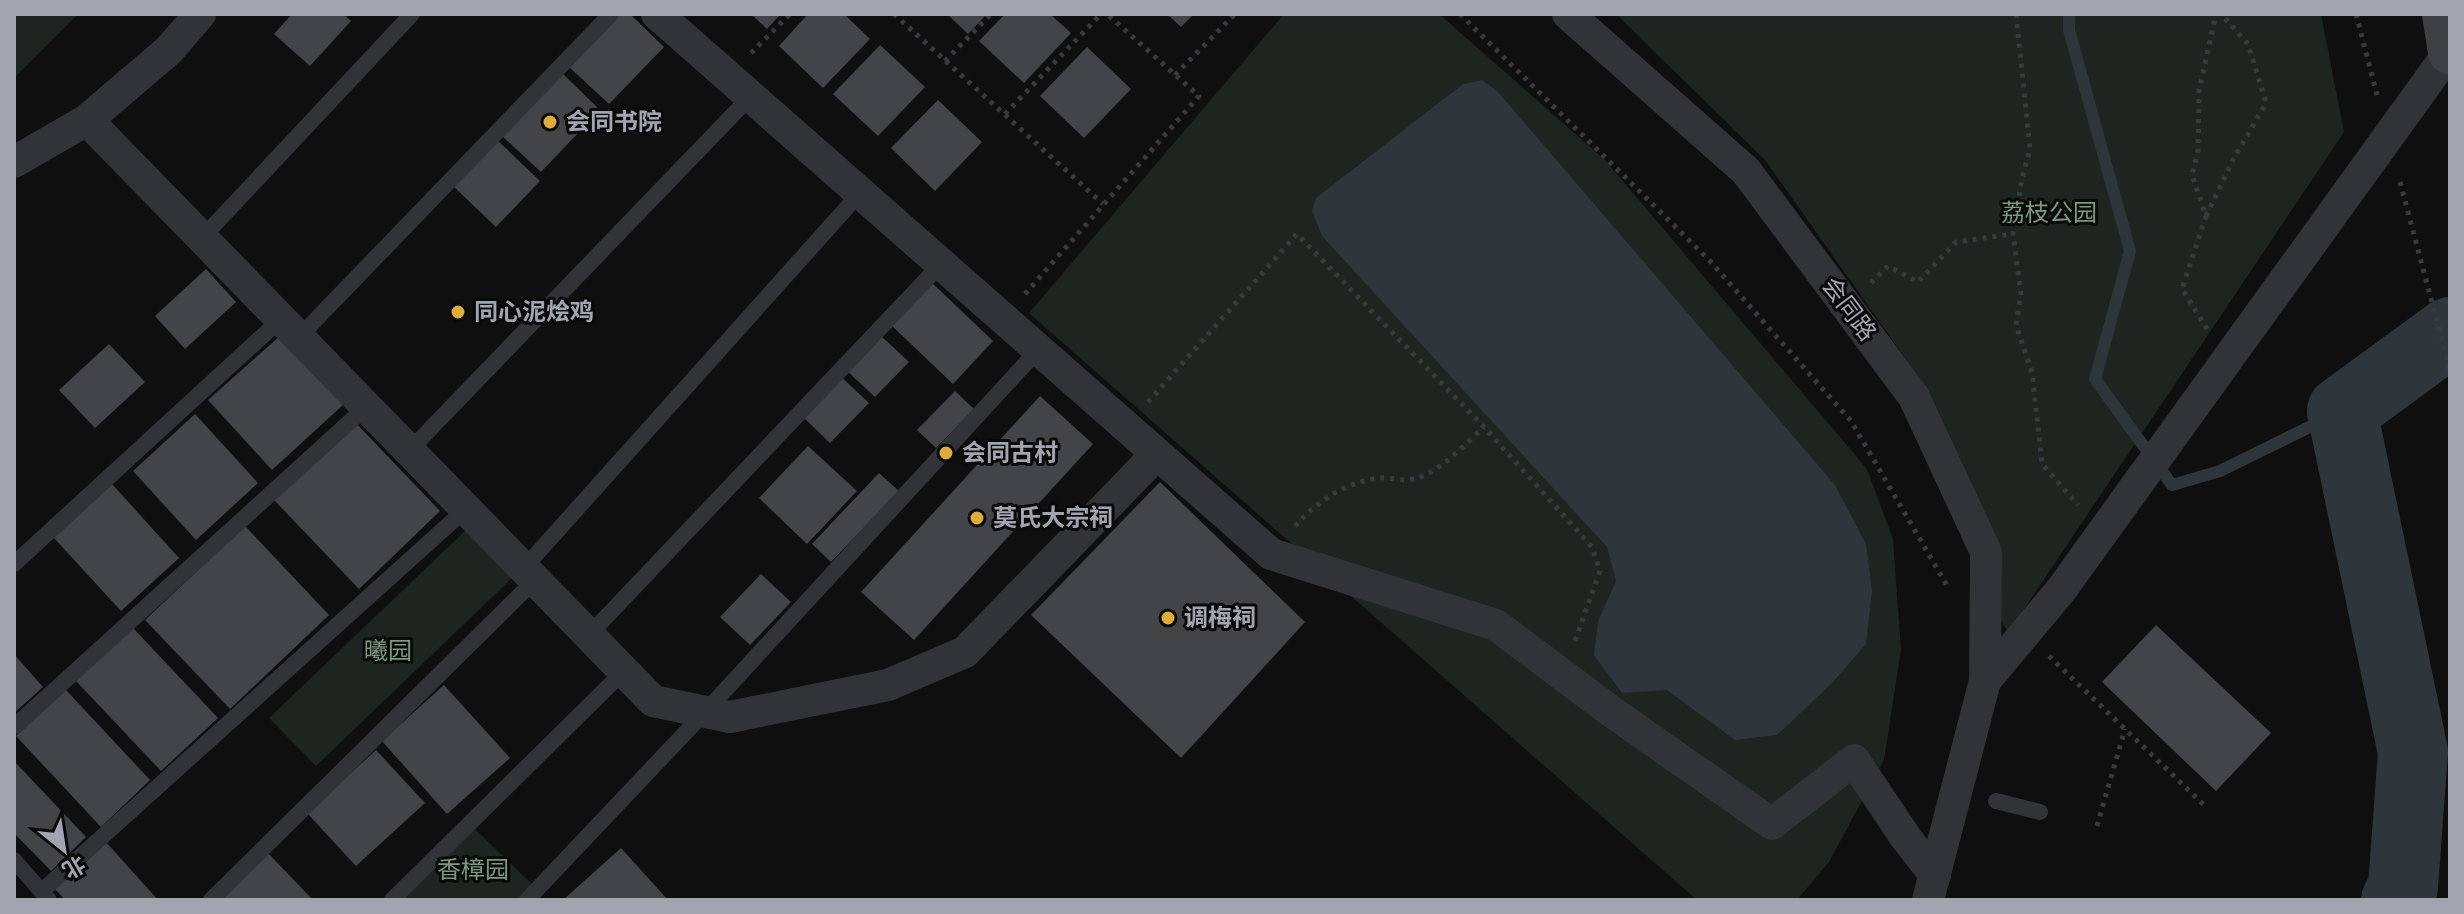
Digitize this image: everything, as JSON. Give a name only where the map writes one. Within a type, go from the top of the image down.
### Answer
[{"type":"street","points":[[14,162],[87,120],[169,50],[200,14]]},
{"type":"street","points":[[657,14],[1271,554],[1496,625],[1612,712],[1772,824],[1854,760],[1906,838],[1932,887]]},
{"type":"street","name":"会同路","points":[[1568,14],[1746,171],[1914,397],[1986,552],[1985,681],[1932,887]]},
{"type":"street","points":[[2444,14],[2450,52]]},
{"type":"street","name":"会同路","points":[[1985,681],[2061,590],[2387,135],[2450,52]]},
{"type":"street","points":[[87,120],[653,701],[730,717],[888,685],[965,652],[1157,454]]},
{"type":"lane","points":[[202,238],[412,14]]},
{"type":"lane","points":[[14,564],[290,328],[611,14]]},
{"type":"lane","points":[[409,451],[739,87]]},
{"type":"lane","points":[[211,900],[530,574],[860,193]]},
{"type":"lane","points":[[589,635],[941,264]]},
{"type":"lane","points":[[527,900],[705,712],[1038,350]]},
{"type":"lane","points":[[14,727],[366,407]]},
{"type":"lane","points":[[14,860],[46,896],[466,509]]},
{"type":"lane","points":[[392,900],[624,671]]},
{"type":"lane","points":[[1996,801],[2040,812]]},
{"type":"path","points":[[739,87],[790,14]]},
{"type":"path","points":[[894,14],[1103,204]]},
{"type":"path","points":[[945,61],[991,14]]},
{"type":"path","points":[[1003,319],[1199,96],[1104,14],[1005,115]]},
{"type":"path","points":[[1175,75],[1235,14]]},
{"type":"path","points":[[1460,14],[1709,260],[1851,421],[1952,594]]},
{"type":"path","points":[[2016,14],[2030,149],[2013,234],[2021,294],[2016,325],[2032,372],[2042,464],[2102,534]]},
{"type":"path","points":[[2206,216],[2192,175],[2198,151],[2199,91],[2219,14]]},
{"type":"path","points":[[2219,14],[2248,44],[2266,103],[2233,160],[2206,216],[2182,289],[2226,359]]},
{"type":"path","points":[[2356,14],[2450,370]]},
{"type":"path","points":[[1126,426],[1297,234],[1484,427],[1592,547],[1600,571],[1573,649]]},
{"type":"path","points":[[1848,308],[1888,266],[1918,282],[1956,242],[2013,234]]},
{"type":"path","points":[[1271,554],[1312,508],[1343,488],[1380,478],[1412,479],[1437,468],[1484,427]]},
{"type":"path","points":[[2025,634],[2204,805]]},
{"type":"path","points":[[2097,826],[2125,729]]},
{"type":"green space","points":[[14,14],[78,14],[14,78]]},
{"type":"green space","points":[[1284,14],[1439,14],[1605,160],[1867,469],[1893,539],[1901,650],[1884,760],[1829,862],[1797,900],[1697,900],[1029,313]]},
{"type":"green space","name":"荔枝公园","points":[[1616,14],[2321,14],[2344,132],[2008,633],[2001,620],[1999,543],[1930,393],[1765,160]]},
{"type":"green space","name":"曦园","points":[[466,530],[512,578],[316,766],[269,718]]},
{"type":"green space","name":"香樟园","points":[[474,828],[533,885],[518,900],[400,900]]},
{"type":"shaded area","points":[[1482,80],[1498,92],[1835,485],[1866,544],[1872,591],[1866,644],[1832,683],[1777,735],[1735,740],[1667,690],[1622,693],[1594,655],[1598,621],[1616,581],[1607,547],[1322,236],[1312,211],[1316,198],[1463,84]]},
{"type":"building","points":[[292,14],[343,14],[351,21],[310,66],[274,34]]},
{"type":"building","points":[[616,14],[630,14],[664,47],[609,104],[567,65]]},
{"type":"building","points":[[751,14],[781,14],[767,29]]},
{"type":"building","points":[[808,14],[844,14],[870,39],[823,88],[779,46]]},
{"type":"building","points":[[947,14],[987,14],[968,34]]},
{"type":"building","points":[[1005,14],[1050,14],[1071,33],[1024,83],[979,41]]},
{"type":"building","points":[[1167,14],[1194,14],[1181,27]]},
{"type":"building","points":[[880,45],[925,87],[878,136],[833,94]]},
{"type":"building","points":[[1087,47],[1131,89],[1084,138],[1040,96]]},
{"type":"building","name":"会同书院","points":[[560,71],[600,110],[541,172],[500,134]]},
{"type":"building","points":[[938,100],[982,142],[935,191],[891,148]]},
{"type":"building","points":[[495,138],[540,181],[496,227],[451,184]]},
{"type":"building","points":[[206,269],[236,302],[185,349],[155,316]]},
{"type":"building","points":[[930,281],[993,341],[953,384],[890,324]]},
{"type":"building","points":[[879,334],[909,362],[875,397],[845,369]]},
{"type":"building","points":[[280,336],[343,405],[272,470],[208,400]]},
{"type":"building","points":[[109,344],[145,382],[95,428],[59,390]]},
{"type":"building","points":[[838,374],[869,403],[830,443],[800,414]]},
{"type":"building","points":[[955,391],[974,409],[936,448],[917,430]]},
{"type":"building","name":"莫氏大宗祠","points":[[1040,396],[1093,444],[914,640],[861,592]]},
{"type":"building","points":[[195,414],[258,483],[196,540],[133,471]]},
{"type":"building","points":[[355,422],[440,511],[359,589],[274,500]]},
{"type":"building","points":[[808,446],[857,491],[807,544],[759,498]]},
{"type":"building","points":[[879,473],[899,491],[831,562],[812,544]]},
{"type":"building","name":"调梅祠","points":[[1160,482],[1305,622],[1181,758],[1031,615]]},
{"type":"building","points":[[112,484],[179,558],[121,611],[54,538]]},
{"type":"building","points":[[245,526],[329,615],[230,709],[145,620]]},
{"type":"building","points":[[761,574],[791,602],[750,645],[720,617]]},
{"type":"building","points":[[2156,625],[2271,733],[2216,791],[2102,682]]},
{"type":"building","points":[[133,628],[218,718],[161,771],[76,681]]},
{"type":"building","points":[[14,654],[43,687],[14,713]]},
{"type":"building","points":[[444,685],[510,758],[447,814],[382,741]]},
{"type":"building","points":[[66,690],[150,780],[101,827],[16,736]]},
{"type":"building","points":[[376,750],[425,803],[356,866],[307,813]]},
{"type":"building","points":[[14,761],[86,837],[51,871],[14,833]]},
{"type":"building","points":[[106,842],[158,900],[65,900],[54,888]]},
{"type":"building","points":[[621,848],[668,900],[563,900]]},
{"type":"building","points":[[267,852],[313,900],[216,900]]},
{"type":"waterway","points":[[2069,14],[2069,30],[2130,251],[2095,379],[2172,485],[2220,471],[2342,411]]},
{"type":"waterway","points":[[2396,900],[2403,887],[2413,752],[2342,411],[2450,332]]},
{"type":"place","name":"会同书院","points":[[550,122]]},
{"type":"place","name":"同心泥烩鸡","points":[[458,312]]},
{"type":"place","name":"会同古村","points":[[946,453]]},
{"type":"place","name":"莫氏大宗祠","points":[[977,518]]},
{"type":"place","name":"调梅祠","points":[[1168,618]]}]
